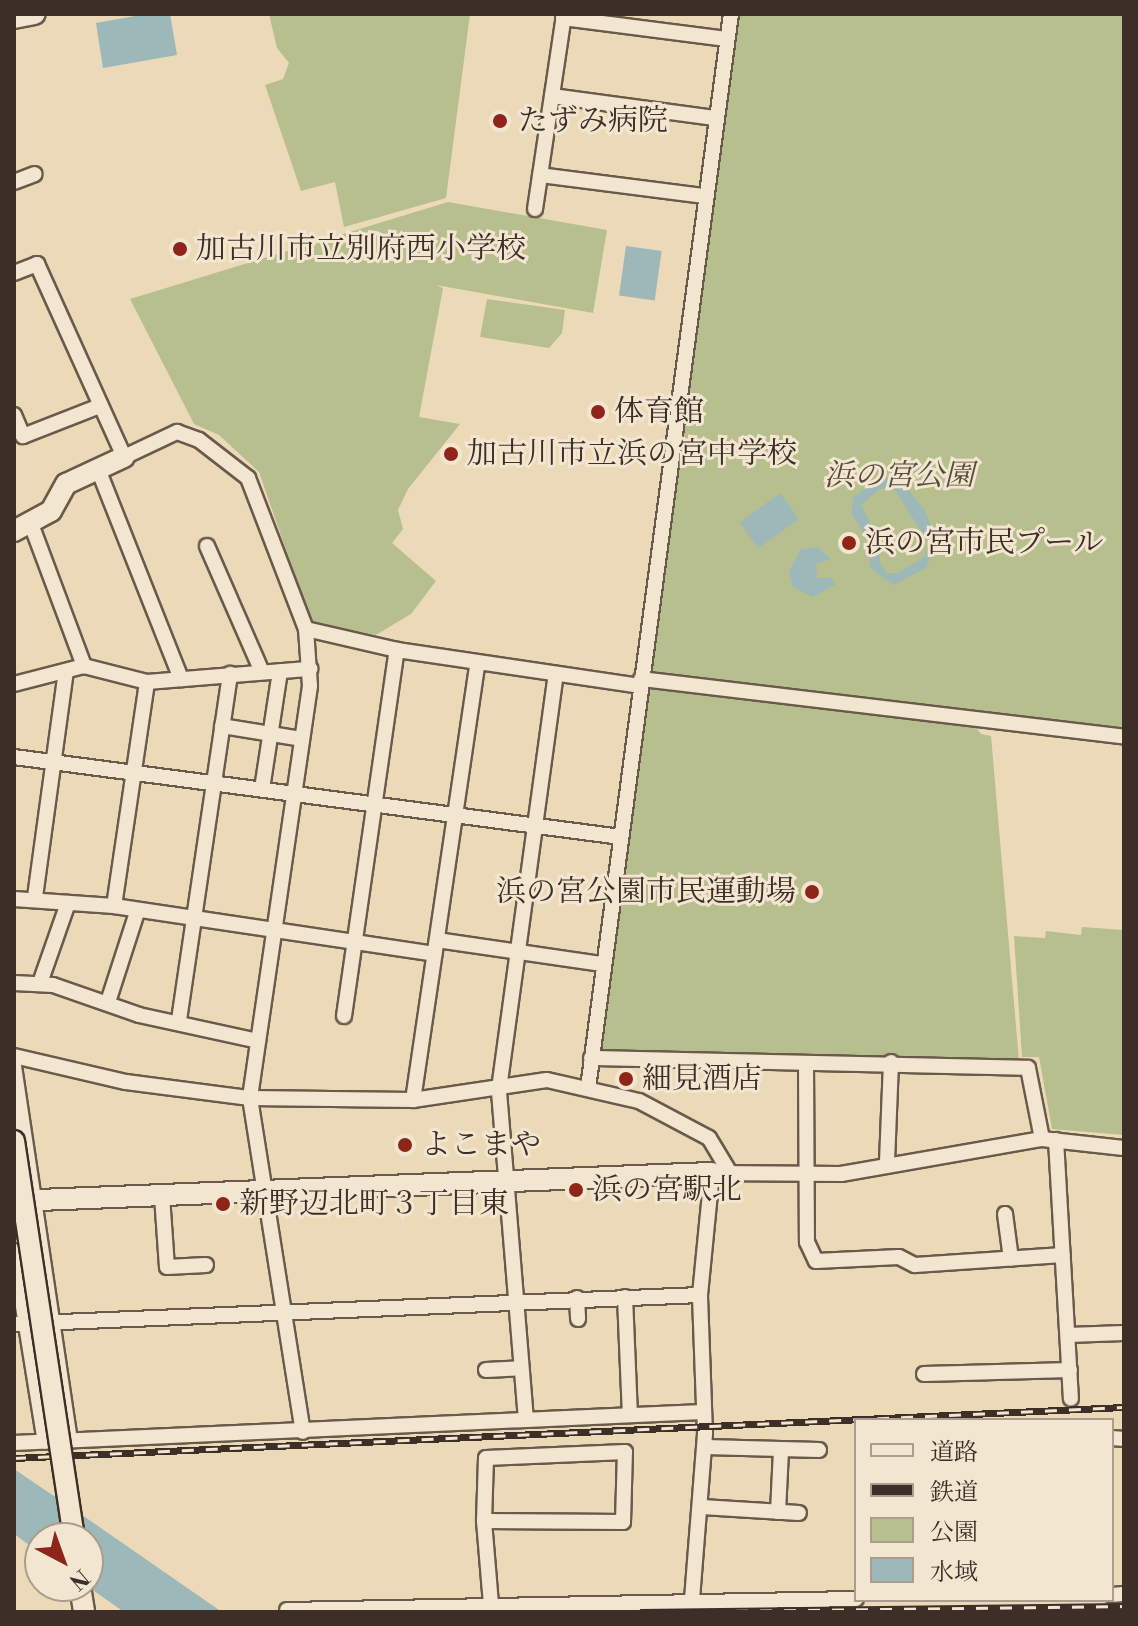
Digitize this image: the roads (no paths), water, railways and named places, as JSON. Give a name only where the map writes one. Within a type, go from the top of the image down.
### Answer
[{"type":"street","points":[[14,18],[35,14]]},
{"type":"street","points":[[588,1088],[704,196],[731,14]]},
{"type":"street","points":[[535,209],[564,16],[727,39]]},
{"type":"street","points":[[552,96],[715,118]]},
{"type":"street","points":[[14,182],[35,174]]},
{"type":"street","points":[[540,175],[704,196]]},
{"type":"street","points":[[14,273],[37,264],[124,457]]},
{"type":"street","points":[[14,415],[23,436],[100,406]]},
{"type":"street","points":[[84,666],[23,527],[51,511],[66,484],[177,432],[233,463],[248,478],[306,629],[310,669],[250,1098],[261,1192],[303,1432]]},
{"type":"street","points":[[98,469],[181,679]]},
{"type":"street","points":[[228,551],[210,552],[262,672]]},
{"type":"street","points":[[306,629],[397,650],[556,675],[1124,737]]},
{"type":"street","points":[[344,1016],[397,650]]},
{"type":"street","points":[[413,1100],[477,664]]},
{"type":"street","points":[[14,684],[84,666],[147,682],[310,669]]},
{"type":"street","points":[[262,789],[280,671]]},
{"type":"street","points":[[35,897],[66,672]]},
{"type":"street","points":[[179,1020],[230,674]]},
{"type":"street","points":[[526,1420],[499,1089],[556,675]]},
{"type":"street","points":[[114,906],[147,682]]},
{"type":"street","points":[[222,726],[302,739]]},
{"type":"street","points":[[14,757],[134,770],[373,806],[621,837]]},
{"type":"street","points":[[14,899],[35,897],[114,906],[194,921],[355,943],[517,951],[602,964]]},
{"type":"street","points":[[40,983],[68,903]]},
{"type":"street","points":[[108,1002],[137,912]]},
{"type":"street","points":[[14,983],[40,983],[108,1002],[139,1015],[179,1020],[258,1041]]},
{"type":"street","points":[[14,1056],[126,1082],[250,1098],[413,1100],[547,1080],[639,1101],[709,1138],[721,1173],[700,1295],[705,1447],[691,1607]]},
{"type":"street","points":[[591,1058],[891,1062],[1028,1068],[1049,1140],[1063,1255],[1071,1399]]},
{"type":"street","points":[[887,1162],[891,1062]]},
{"type":"street","points":[[806,1063],[804,1174],[807,1242],[816,1261],[899,1257],[915,1265],[1063,1255]]},
{"type":"street","points":[[14,1066],[70,1441]]},
{"type":"street","points":[[14,1201],[721,1173],[841,1174],[887,1162],[1049,1140],[1124,1148]]},
{"type":"street","points":[[14,1141],[72,1522]]},
{"type":"street","points":[[162,1196],[167,1267],[206,1265]]},
{"type":"street","points":[[1005,1214],[1011,1259]]},
{"type":"street","points":[[14,1251],[20,1323],[45,1442]]},
{"type":"street","points":[[20,1323],[516,1300],[700,1295]]},
{"type":"street","points":[[625,1297],[630,1415]]},
{"type":"street","points":[[577,1298],[578,1319]]},
{"type":"street","points":[[1068,1335],[1124,1333]]},
{"type":"street","points":[[486,1370],[521,1368]]},
{"type":"street","points":[[924,1374],[1070,1370]]},
{"type":"street","points":[[14,1443],[702,1412]]},
{"type":"street","points":[[705,1447],[819,1450]]},
{"type":"street","points":[[778,1512],[781,1451]]},
{"type":"street","points":[[484,1521],[623,1522],[625,1452],[486,1458],[484,1521],[491,1605]]},
{"type":"street","points":[[702,1507],[799,1513]]},
{"type":"street","points":[[287,1610],[491,1605],[691,1607],[854,1599]]},
{"type":"water","points":[[146,14],[170,14],[177,55],[103,68],[96,23]]},
{"type":"water","points":[[626,246],[662,251],[655,301],[619,296]]},
{"type":"water","points":[[881,477],[901,480],[925,511],[938,541],[926,568],[893,585],[870,568],[869,541],[851,513],[854,497]],"holes":[[[892,486],[929,543],[924,557],[898,573],[887,573],[880,563],[878,537],[861,505],[880,489]]]},
{"type":"water","points":[[780,493],[799,519],[758,548],[740,522]]},
{"type":"water","points":[[817,547],[831,559],[816,564],[817,578],[832,578],[835,585],[813,597],[793,587],[789,571],[801,549]]},
{"type":"water","points":[[14,1469],[92,1522],[24,1522],[24,1541],[14,1534]]},
{"type":"water","points":[[104,1530],[222,1612],[124,1612],[104,1598]]},
{"type":"railway","points":[[885,1418],[1124,1407]]},
{"type":"railway","points":[[14,1458],[854,1419]]},
{"type":"railway","points":[[640,1612],[1124,1606]]},
{"type":"place","name":"たずみ病院","points":[[500,121]]},
{"type":"place","name":"加古川市立別府西小学校","points":[[180,249]]},
{"type":"place","name":"体育館","points":[[598,412]]},
{"type":"place","name":"加古川市立浜の宮中学校","points":[[451,454]]},
{"type":"place","name":"浜の宮市民プール","points":[[849,543]]},
{"type":"place","name":"浜の宮公園市民運動場","points":[[812,892]]},
{"type":"place","name":"細見酒店","points":[[626,1079]]},
{"type":"place","name":"よこまや","points":[[405,1145]]},
{"type":"place","name":"浜の宮駅北","points":[[576,1190]]},
{"type":"place","name":"新野辺北町３丁目東","points":[[223,1204]]},
{"type":"park label","name":"浜の宮公園","points":[[899,476]]}]
